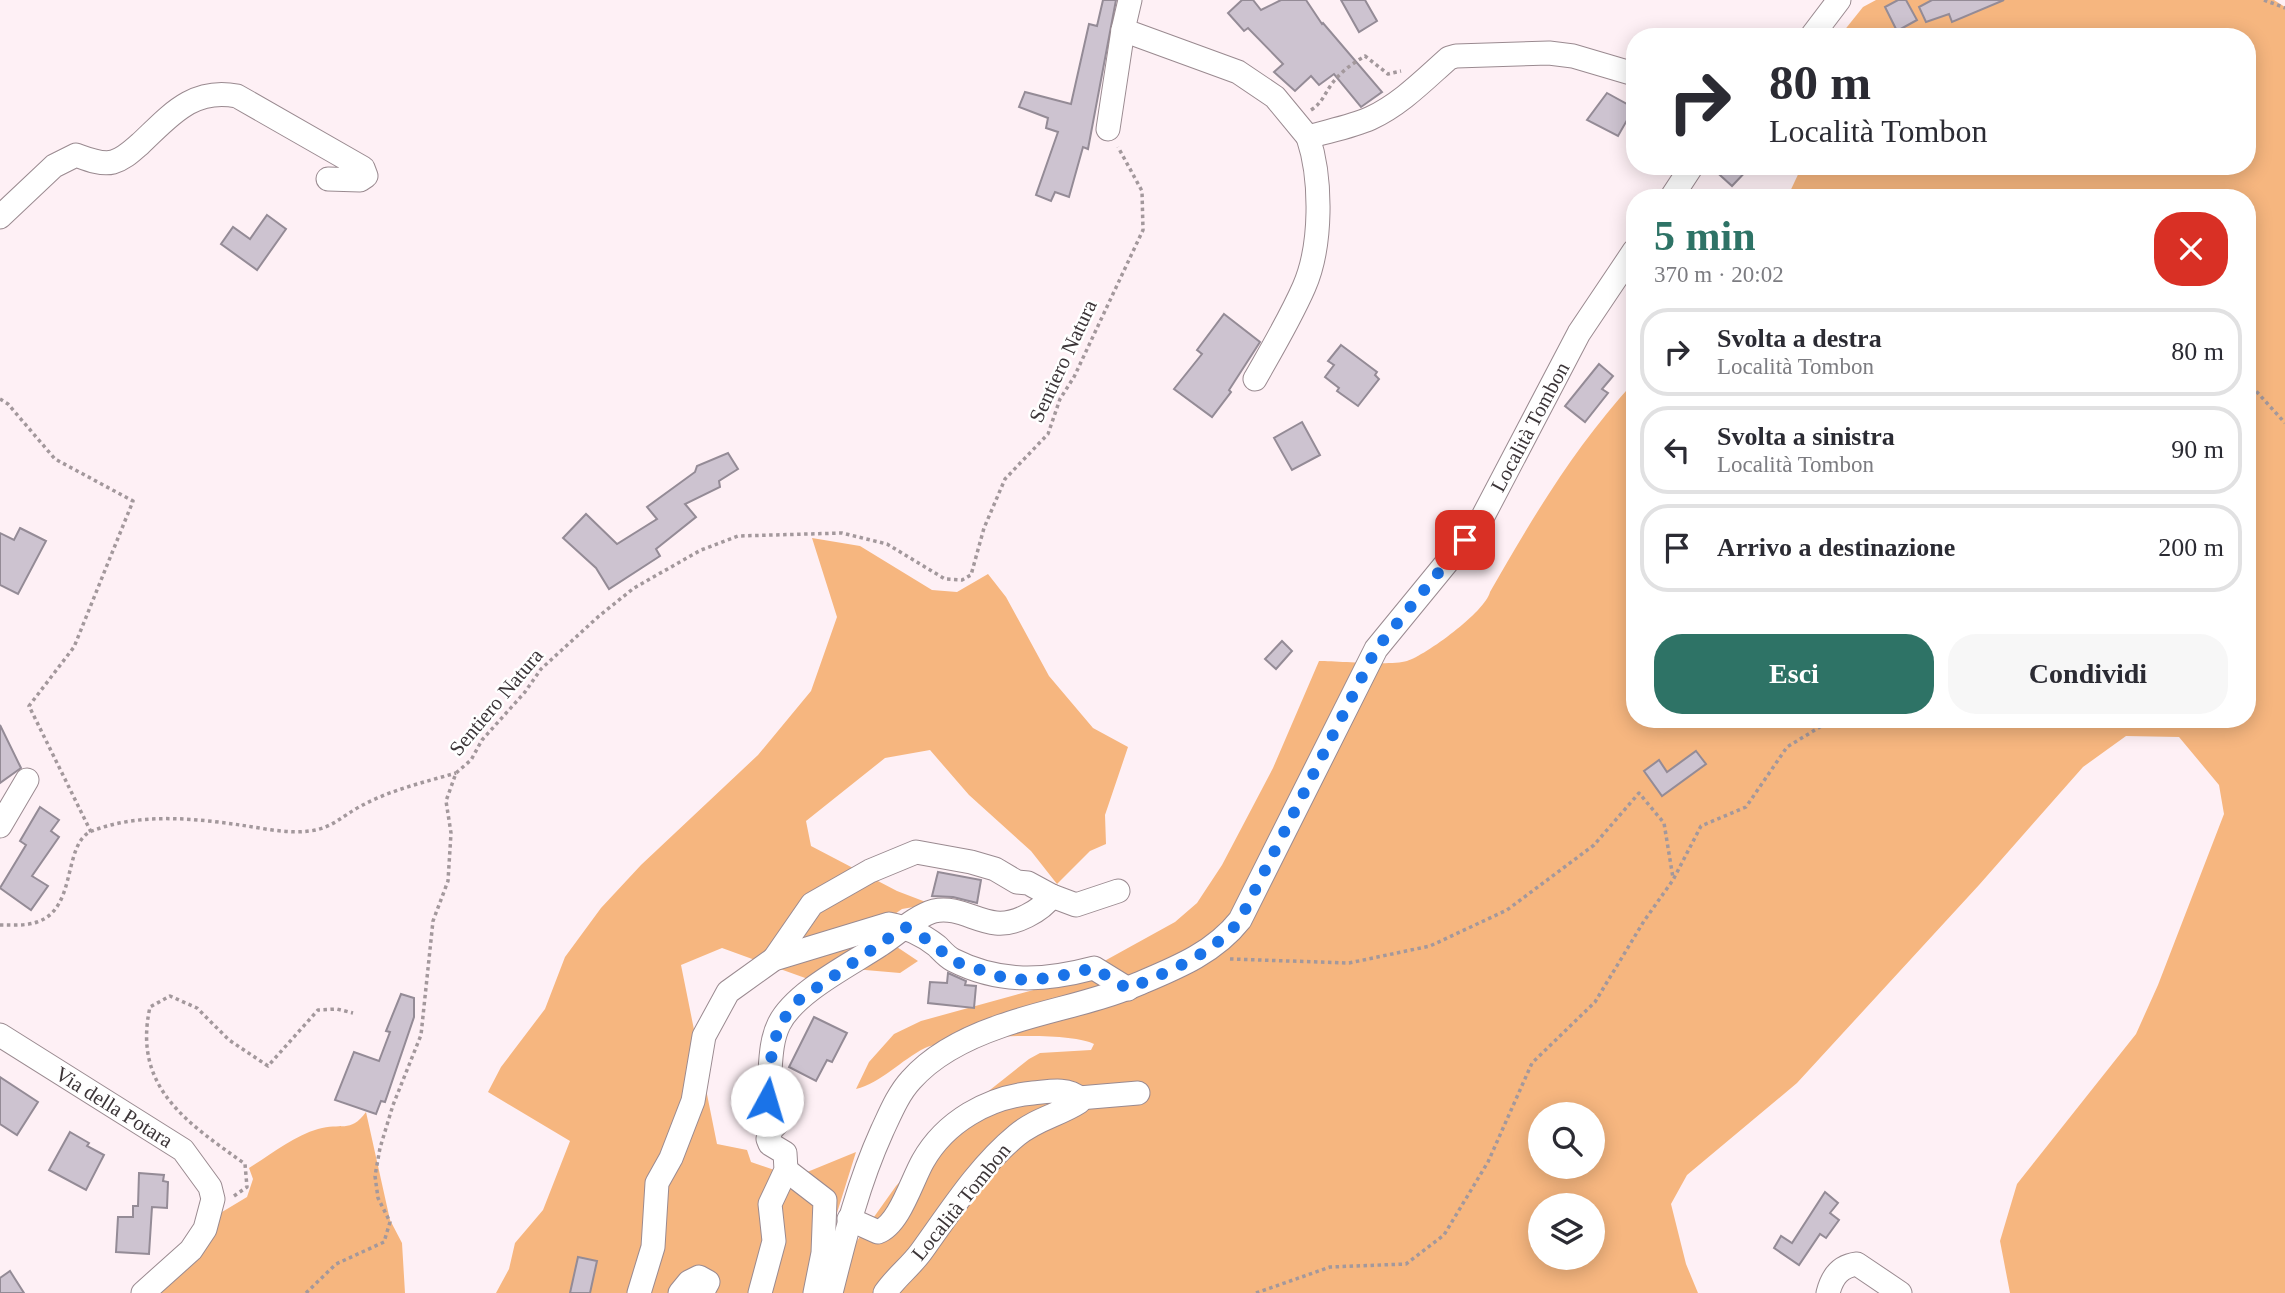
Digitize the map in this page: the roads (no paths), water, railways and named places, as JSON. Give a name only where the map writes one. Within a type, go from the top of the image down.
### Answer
[{"type":"street","points":[[1108,129],[1130,0]]},
{"type":"street","points":[[1818,28],[1839,0]]},
{"type":"street","points":[[1123,30],[1238,72],[1275,97],[1301,129],[1316,160],[1312,261],[1305,285],[1255,379]]},
{"type":"street","points":[[1301,129],[1368,119],[1385,111],[1456,56],[1532,51],[1573,56],[1626,72]]},
{"type":"street","points":[[0,217],[54,166],[76,155],[90,161],[112,162],[127,156],[171,113],[190,101],[223,93],[237,96],[363,169],[366,176],[360,180],[328,179]]},
{"type":"street","name":"Località Tombon","points":[[831,1293],[849,1219],[892,1110],[909,1082],[930,1062],[1000,1026],[1128,989],[1197,957],[1227,936],[1240,920],[1376,649],[1480,522],[1580,333],[1626,263]]},
{"type":"street","points":[[0,826],[27,780]]},
{"type":"street","points":[[774,959],[812,904],[870,871],[916,852],[971,862],[995,870],[1017,882],[1028,883],[1076,905],[1118,891]]},
{"type":"street","points":[[760,1293],[774,1241],[770,1204],[786,1171],[785,1153],[768,1139],[771,1130],[783,1117],[771,1108],[767,1100],[771,1052],[778,1025],[799,1000],[905,927],[933,912],[948,911],[974,915],[995,923],[1007,923],[1028,915],[1052,896]]},
{"type":"street","points":[[639,1293],[653,1247],[657,1183],[671,1158],[693,1101],[704,1036],[728,992],[774,959],[888,923],[905,927],[935,944],[950,960],[1011,980],[1061,977],[1094,968],[1128,989]]},
{"type":"street","name":"Via della Potara","points":[[0,1035],[183,1150],[210,1186],[213,1199],[205,1229],[191,1250],[143,1293]]},
{"type":"street","name":"Località Tombon","points":[[849,1219],[878,1231],[884,1230],[898,1212],[924,1159],[940,1136],[968,1114],[1025,1094],[1056,1091],[1074,1093],[1079,1097],[1138,1093]]},
{"type":"street","name":"Località Tombon","points":[[884,1293],[919,1255],[981,1171],[1016,1135],[1041,1118],[1079,1102],[1079,1097]]},
{"type":"street","points":[[786,1171],[825,1200],[822,1253],[816,1293]]},
{"type":"street","points":[[1828,1293],[1831,1280],[1839,1271],[1857,1264],[1899,1293]]},
{"type":"street","points":[[680,1293],[689,1282],[699,1276],[708,1282],[702,1293]]}]
